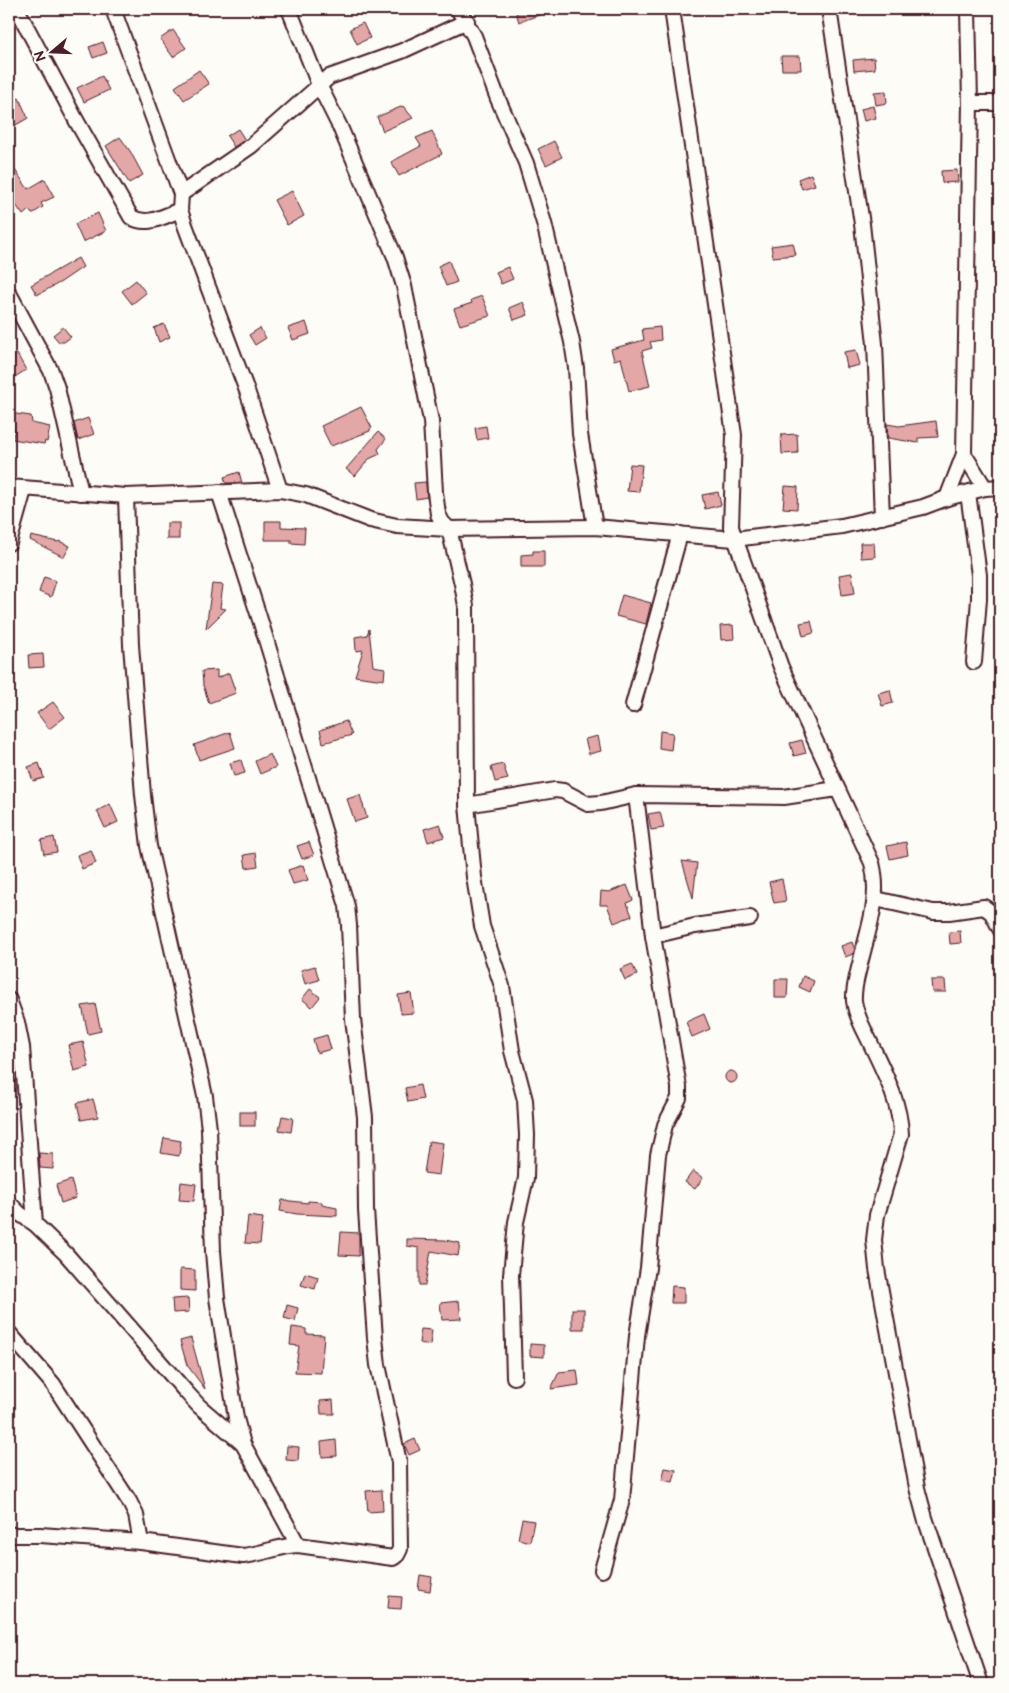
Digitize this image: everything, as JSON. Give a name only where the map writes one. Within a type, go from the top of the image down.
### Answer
[{"type":"street","points":[[17,9],[131,218],[139,222],[147,222],[180,210]]},
{"type":"street","points":[[113,9],[181,194],[180,210],[184,225],[247,391],[280,490]]},
{"type":"street","points":[[289,9],[319,85],[340,127],[395,256],[404,286],[431,421],[438,514],[442,522],[449,529],[466,606],[467,805],[474,877],[482,926],[502,986],[512,1051],[525,1100],[528,1156],[526,1178],[516,1222],[511,1275],[514,1378]]},
{"type":"street","points":[[458,9],[467,21],[508,124],[526,163],[544,223],[572,342],[576,368],[580,434],[595,527]]},
{"type":"street","points":[[672,9],[734,435],[731,527],[781,667],[872,863],[876,878],[876,899],[855,982],[854,1000],[857,1014],[891,1088],[901,1121],[902,1134],[877,1215],[874,1240],[876,1269],[917,1488],[981,1684]]},
{"type":"street","points":[[829,9],[862,224],[874,334],[882,517]]},
{"type":"street","points":[[947,498],[964,454],[970,103],[968,9]]},
{"type":"street","points":[[181,194],[251,146],[329,76],[402,51],[467,21]]},
{"type":"street","points":[[970,103],[1000,103]]},
{"type":"street","points":[[9,293],[51,371],[57,388],[81,493]]},
{"type":"street","points":[[964,454],[985,488]]},
{"type":"street","points":[[9,488],[126,496],[280,490],[306,495],[370,520],[397,526],[449,529],[595,527],[734,539],[842,526],[923,507],[947,498],[985,488],[1000,487]]},
{"type":"street","points":[[9,542],[24,490]]},
{"type":"street","points":[[9,1534],[13,1536],[40,1534],[141,1542],[244,1556],[259,1554],[283,1546],[298,1545],[393,1558],[400,1549],[399,1462],[378,1365],[375,1338],[366,1210],[365,1116],[353,1019],[350,925],[347,906],[261,622],[219,492]]},
{"type":"street","points":[[968,493],[979,575],[974,662]]},
{"type":"street","points":[[126,496],[131,645],[149,846],[205,1096],[209,1129],[213,1251],[236,1418],[243,1444],[298,1545]]},
{"type":"street","points":[[633,705],[680,534]]},
{"type":"street","points":[[467,805],[555,790],[563,791],[588,804],[601,804],[636,795],[784,797],[837,790]]},
{"type":"street","points":[[602,1570],[622,1500],[637,1336],[648,1268],[654,1180],[658,1155],[666,1124],[679,1092],[654,936],[636,795]]},
{"type":"street","points":[[876,899],[933,912],[949,912],[984,907],[992,913],[1000,929]]},
{"type":"street","points":[[654,936],[695,926],[750,918]]},
{"type":"street","points":[[9,1000],[17,1022],[22,1047],[35,1224]]},
{"type":"street","points":[[9,1203],[20,1214],[35,1224],[66,1254],[186,1393],[243,1444]]},
{"type":"street","points":[[9,1333],[53,1384],[129,1501],[136,1515],[141,1542]]},
{"type":"building","points":[[515,9],[551,9],[551,11],[519,22]]},
{"type":"building","points":[[363,23],[370,38],[357,44],[350,29]]},
{"type":"building","points":[[173,30],[186,48],[173,57],[160,39]]},
{"type":"building","points":[[103,42],[107,53],[93,58],[89,47]]},
{"type":"building","points":[[781,56],[800,56],[801,70],[782,70]]},
{"type":"building","points":[[874,58],[875,69],[854,71],[853,60]]},
{"type":"building","points":[[199,70],[209,84],[184,100],[175,87]]},
{"type":"building","points":[[102,76],[109,90],[84,102],[77,88]]},
{"type":"building","points":[[886,91],[887,103],[876,105],[874,92]]},
{"type":"building","points":[[19,98],[28,118],[9,129],[9,101]]},
{"type":"building","points":[[403,106],[413,118],[383,131],[377,117]]},
{"type":"building","points":[[873,106],[876,118],[864,121],[861,109]]},
{"type":"building","points":[[238,129],[245,140],[234,147],[227,136]]},
{"type":"building","points":[[432,131],[442,154],[399,176],[391,162],[421,146],[416,138]]},
{"type":"building","points":[[120,137],[143,175],[129,183],[106,146]]},
{"type":"building","points":[[554,141],[562,157],[546,165],[538,149]]},
{"type":"building","points":[[9,161],[28,189],[45,179],[54,197],[41,203],[43,207],[32,214],[29,210],[23,215],[9,195]]},
{"type":"building","points":[[957,170],[958,182],[942,183],[941,171]]},
{"type":"building","points":[[811,174],[815,185],[802,189],[798,179]]},
{"type":"building","points":[[292,191],[304,216],[287,225],[274,200]]},
{"type":"building","points":[[98,213],[106,231],[83,242],[75,224]]},
{"type":"building","points":[[793,243],[796,255],[773,257],[771,246]]},
{"type":"building","points":[[78,258],[83,267],[37,295],[31,285]]},
{"type":"building","points":[[449,261],[457,282],[446,286],[438,266]]},
{"type":"building","points":[[508,267],[513,279],[501,284],[496,272]]},
{"type":"building","points":[[136,280],[146,293],[132,304],[122,291]]},
{"type":"building","points":[[482,296],[490,316],[460,325],[454,309],[472,303],[471,300]]},
{"type":"building","points":[[523,302],[528,315],[514,320],[509,308]]},
{"type":"building","points":[[306,322],[310,334],[293,340],[288,328]]},
{"type":"building","points":[[164,324],[170,337],[159,342],[154,328]]},
{"type":"building","points":[[63,327],[71,337],[64,342],[59,342],[53,335]]},
{"type":"building","points":[[660,327],[661,340],[650,342],[652,348],[642,351],[650,386],[629,391],[621,358],[614,360],[611,349],[644,340],[642,329]]},
{"type":"building","points":[[260,328],[266,338],[255,345],[249,335]]},
{"type":"building","points":[[856,350],[860,365],[847,368],[844,352]]},
{"type":"building","points":[[17,354],[26,370],[13,378],[9,371],[9,359]]},
{"type":"building","points":[[361,407],[372,428],[370,431],[331,446],[321,426]]},
{"type":"building","points":[[9,413],[31,416],[32,423],[50,427],[47,442],[45,441],[44,444],[12,439],[15,430],[9,429]]},
{"type":"building","points":[[88,418],[94,434],[78,440],[74,423]]},
{"type":"building","points":[[936,421],[938,437],[918,438],[918,443],[888,438],[887,424],[899,426]]},
{"type":"building","points":[[486,426],[488,438],[477,440],[475,428]]},
{"type":"building","points":[[378,432],[386,439],[378,449],[380,454],[369,459],[355,476],[346,469]]},
{"type":"building","points":[[797,434],[798,453],[782,454],[781,435]]},
{"type":"building","points":[[630,464],[642,465],[639,492],[627,491]]},
{"type":"building","points":[[239,472],[242,483],[226,483],[224,477]]},
{"type":"building","points":[[426,482],[427,497],[416,499],[414,483]]},
{"type":"building","points":[[785,486],[798,487],[797,509],[783,508]]},
{"type":"building","points":[[718,492],[721,505],[705,509],[702,495]]},
{"type":"building","points":[[265,521],[281,521],[281,527],[305,528],[304,544],[291,543],[291,540],[265,540]]},
{"type":"building","points":[[167,523],[179,523],[179,539],[167,539]]},
{"type":"building","points":[[31,536],[59,541],[70,546],[64,557],[30,540]]},
{"type":"building","points":[[860,543],[874,543],[875,557],[861,558]]},
{"type":"building","points":[[533,551],[544,551],[544,567],[521,567],[521,555],[533,554]]},
{"type":"building","points":[[852,573],[855,593],[842,595],[839,575]]},
{"type":"building","points":[[44,577],[56,581],[51,597],[39,592]]},
{"type":"building","points":[[212,584],[223,585],[220,608],[226,609],[206,629]]},
{"type":"building","points":[[622,595],[651,603],[646,624],[616,616]]},
{"type":"building","points":[[811,621],[814,633],[803,636],[800,623]]},
{"type":"building","points":[[733,625],[734,639],[721,640],[720,626]]},
{"type":"building","points":[[369,629],[373,666],[385,668],[384,680],[355,676],[363,650],[356,651],[355,637],[367,635]]},
{"type":"building","points":[[43,654],[44,667],[29,668],[28,655]]},
{"type":"building","points":[[217,670],[217,678],[229,673],[236,693],[209,703],[203,685],[202,671]]},
{"type":"building","points":[[890,690],[893,703],[882,706],[878,693]]},
{"type":"building","points":[[53,702],[65,717],[49,729],[37,713]]},
{"type":"building","points":[[346,721],[352,735],[323,743],[320,730]]},
{"type":"building","points":[[660,731],[673,733],[671,750],[659,748]]},
{"type":"building","points":[[230,732],[235,748],[199,760],[194,745]]},
{"type":"building","points":[[598,736],[601,751],[589,754],[585,739]]},
{"type":"building","points":[[802,740],[806,753],[794,756],[790,743]]},
{"type":"building","points":[[270,754],[276,767],[260,774],[255,761]]},
{"type":"building","points":[[241,760],[245,773],[234,776],[230,763]]},
{"type":"building","points":[[39,763],[44,778],[33,781],[28,767]]},
{"type":"building","points":[[503,764],[508,779],[495,782],[491,767]]},
{"type":"building","points":[[360,795],[367,818],[355,822],[347,799]]},
{"type":"building","points":[[110,804],[118,822],[105,828],[97,811]]},
{"type":"building","points":[[660,812],[664,828],[651,830],[648,814]]},
{"type":"building","points":[[440,824],[444,837],[428,842],[424,829]]},
{"type":"building","points":[[54,837],[57,852],[44,854],[41,840]]},
{"type":"building","points":[[309,842],[314,855],[302,859],[297,846]]},
{"type":"building","points":[[906,842],[908,855],[890,859],[887,846]]},
{"type":"building","points":[[91,850],[96,863],[82,869],[77,855]]},
{"type":"building","points":[[256,853],[258,866],[246,868],[244,855]]},
{"type":"building","points":[[682,861],[697,863],[693,898]]},
{"type":"building","points":[[303,865],[308,880],[293,884],[288,870]]},
{"type":"building","points":[[782,879],[786,901],[774,903],[769,882]]},
{"type":"building","points":[[627,885],[633,900],[627,903],[632,916],[614,923],[607,905],[600,905],[601,891],[609,892]]},
{"type":"building","points":[[960,931],[961,943],[950,944],[949,932]]},
{"type":"building","points":[[852,942],[855,950],[853,954],[845,957],[841,946]]},
{"type":"building","points":[[632,964],[637,975],[625,980],[620,969]]},
{"type":"building","points":[[315,966],[319,980],[305,984],[301,970]]},
{"type":"building","points":[[803,976],[814,981],[810,992],[799,987]]},
{"type":"building","points":[[775,979],[788,979],[787,998],[775,998]]},
{"type":"building","points":[[931,980],[945,980],[946,992],[932,992]]},
{"type":"building","points":[[310,989],[320,997],[312,1007],[302,999]]},
{"type":"building","points":[[411,993],[414,1013],[401,1014],[398,995]]},
{"type":"building","points":[[95,1004],[101,1031],[88,1034],[82,1006]]},
{"type":"building","points":[[704,1014],[710,1029],[692,1037],[686,1022]]},
{"type":"building","points":[[327,1035],[331,1049],[317,1053],[313,1039]]},
{"type":"building","points":[[83,1042],[89,1067],[74,1071],[68,1045]]},
{"type":"building","points":[[729,1071],[733,1071],[737,1077],[733,1083],[729,1083],[725,1079],[725,1075]]},
{"type":"building","points":[[420,1085],[423,1099],[408,1102],[405,1088]]},
{"type":"building","points":[[93,1099],[98,1117],[81,1120],[77,1103]]},
{"type":"building","points":[[240,1112],[255,1112],[255,1126],[240,1126]]},
{"type":"building","points":[[282,1116],[293,1118],[291,1132],[279,1130]]},
{"type":"building","points":[[164,1138],[181,1141],[179,1156],[161,1153]]},
{"type":"building","points":[[429,1141],[443,1143],[439,1175],[424,1173]]},
{"type":"building","points":[[39,1153],[53,1154],[53,1169],[40,1168]]},
{"type":"building","points":[[693,1171],[703,1178],[695,1189],[685,1182]]},
{"type":"building","points":[[71,1180],[76,1198],[61,1203],[56,1185]]},
{"type":"building","points":[[181,1182],[196,1184],[194,1201],[179,1200]]},
{"type":"building","points":[[282,1200],[308,1203],[308,1201],[322,1202],[322,1205],[337,1208],[337,1216],[297,1214],[280,1211]]},
{"type":"building","points":[[248,1216],[263,1218],[260,1244],[245,1243]]},
{"type":"building","points":[[341,1232],[359,1233],[359,1256],[339,1255]]},
{"type":"building","points":[[407,1239],[445,1240],[460,1243],[458,1256],[431,1251],[425,1285],[419,1285],[419,1248],[407,1246]]},
{"type":"building","points":[[180,1269],[195,1270],[195,1291],[180,1290]]},
{"type":"building","points":[[305,1273],[318,1277],[315,1289],[301,1285]]},
{"type":"building","points":[[672,1286],[684,1287],[684,1303],[671,1303]]},
{"type":"building","points":[[188,1298],[189,1312],[173,1313],[172,1299]]},
{"type":"building","points":[[459,1301],[461,1319],[442,1320],[440,1303]]},
{"type":"building","points":[[287,1305],[298,1308],[295,1321],[284,1318]]},
{"type":"building","points":[[572,1309],[584,1309],[584,1329],[572,1329]]},
{"type":"building","points":[[292,1327],[306,1329],[306,1334],[324,1335],[321,1373],[295,1372],[299,1346],[290,1345]]},
{"type":"building","points":[[421,1329],[432,1330],[430,1345],[419,1343]]},
{"type":"building","points":[[191,1338],[205,1389],[187,1365],[180,1341]]},
{"type":"building","points":[[530,1344],[544,1345],[544,1357],[530,1356]]},
{"type":"building","points":[[577,1370],[579,1385],[551,1389],[559,1372]]},
{"type":"building","points":[[333,1400],[334,1414],[321,1414],[320,1401]]},
{"type":"building","points":[[415,1439],[420,1450],[409,1455],[404,1444]]},
{"type":"building","points":[[336,1440],[337,1456],[322,1457],[321,1442]]},
{"type":"building","points":[[287,1446],[299,1447],[298,1461],[286,1460]]},
{"type":"building","points":[[665,1468],[676,1470],[673,1482],[662,1480]]},
{"type":"building","points":[[382,1490],[383,1511],[368,1512],[366,1491]]},
{"type":"building","points":[[522,1519],[534,1521],[530,1542],[518,1539]]},
{"type":"building","points":[[420,1575],[432,1577],[430,1591],[418,1589]]},
{"type":"building","points":[[389,1596],[402,1597],[401,1609],[388,1608]]}]
